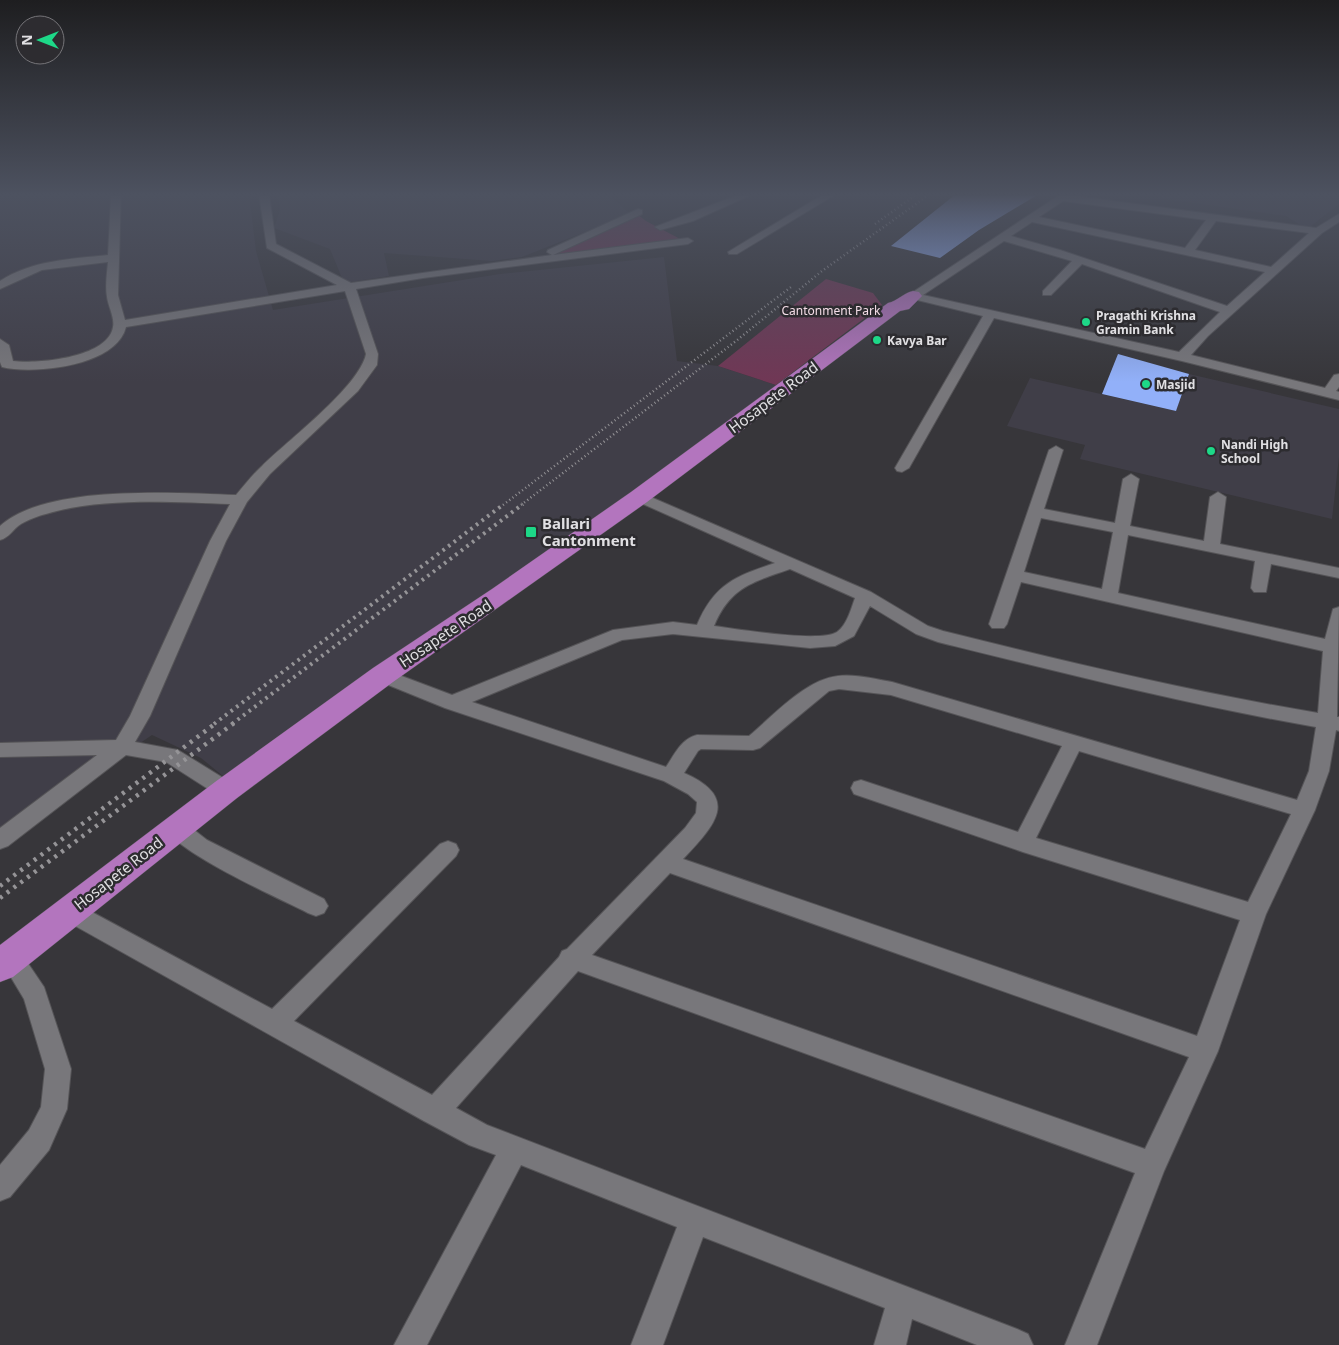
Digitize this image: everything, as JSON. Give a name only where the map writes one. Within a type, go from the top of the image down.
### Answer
[{"type":"highway","name":"Hosapete Road","points":[[5,961],[226,790],[383,675],[501,595],[639,497],[903,299]]},
{"type":"street","points":[[0,840],[122,747],[140,716],[218,542],[240,500],[265,471],[354,388],[370,365],[372,354],[349,287],[291,257]]},
{"type":"street","points":[[535,260],[542,257]]},
{"type":"street","points":[[120,324],[349,287],[561,257]]},
{"type":"street","points":[[903,299],[953,257]]},
{"type":"street","points":[[903,299],[970,257]]},
{"type":"street","points":[[1069,257],[1229,311]]},
{"type":"street","points":[[1210,257],[1275,271]]},
{"type":"street","points":[[1182,357],[1204,333],[1290,257]]},
{"type":"street","points":[[0,286],[19,273],[33,268],[113,258],[112,294],[120,324],[118,333],[98,352],[86,357],[58,363],[32,367],[6,364],[0,343]]},
{"type":"street","points":[[1047,293],[1080,260]]},
{"type":"street","points":[[903,299],[964,306],[990,314],[1182,357],[1334,394],[1339,378]]},
{"type":"street","points":[[902,468],[990,314]]},
{"type":"street","points":[[998,624],[1056,450]]},
{"type":"street","points":[[1109,596],[1131,478]]},
{"type":"street","points":[[0,535],[4,528],[16,519],[70,504],[148,497],[240,500]]},
{"type":"street","points":[[639,497],[865,596],[922,630],[938,636],[1095,676],[1252,710],[1333,723]]},
{"type":"street","points":[[1211,547],[1218,497]]},
{"type":"street","points":[[1036,512],[1339,573]]},
{"type":"street","points":[[1260,588],[1264,558]]},
{"type":"street","points":[[703,631],[709,612],[722,594],[734,585],[792,563]]},
{"type":"street","points":[[1014,576],[1335,642]]},
{"type":"street","points":[[452,703],[619,634],[673,628],[828,642],[842,638],[850,632],[865,596]]},
{"type":"street","points":[[1081,1345],[1152,1165],[1205,1051],[1254,914],[1304,810],[1319,771],[1333,723],[1335,642],[1339,613]]},
{"type":"street","points":[[383,675],[452,703],[671,776],[701,791],[708,802],[708,811],[703,820],[666,862],[571,958],[434,1112]]},
{"type":"street","points":[[671,776],[691,746],[705,741],[753,744],[822,686],[833,682],[846,681],[892,689],[1304,810]]},
{"type":"street","points":[[1024,844],[1074,742]]},
{"type":"street","points":[[0,750],[122,747],[171,755],[226,790]]},
{"type":"street","points":[[862,788],[1024,844],[1254,914]]},
{"type":"street","points":[[176,828],[199,846],[316,906]]},
{"type":"street","points":[[274,1024],[448,850]]},
{"type":"street","points":[[666,862],[1205,1051]]},
{"type":"street","points":[[69,911],[479,1135],[1017,1345]]},
{"type":"street","points":[[571,958],[1152,1165]]},
{"type":"street","points":[[0,1187],[39,1140],[54,1109],[58,1069],[35,995],[5,961]]},
{"type":"street","points":[[410,1345],[514,1149]]},
{"type":"street","points":[[647,1345],[695,1219]]},
{"type":"street","points":[[890,1345],[902,1301]]},
{"type":"shaded area","points":[[0,257],[258,257],[273,310],[500,274],[664,257],[677,361],[718,366],[776,385],[689,451],[229,781],[201,758],[152,735],[0,838]]},
{"type":"shaded area","points":[[333,257],[385,257],[389,276],[344,283]]},
{"type":"shaded area","points":[[435,257],[523,257],[492,261]]},
{"type":"shaded area","name":"Nandi High School","points":[[1189,374],[1339,409],[1339,457],[1332,519],[1080,459],[1085,445],[1007,426],[1030,378],[1176,411]]},
{"type":"green space","name":"Cantonment Park","points":[[826,279],[873,293],[882,305],[776,385],[718,366]]},
{"type":"building","name":"Masjid","points":[[1118,354],[1189,374],[1176,411],[1102,394]]},
{"type":"railway","points":[[521,505],[736,341],[842,257]]},
{"type":"railway","points":[[503,505],[791,287]]},
{"type":"railway","points":[[214,724],[504,504]]},
{"type":"railway","points":[[232,724],[523,504]]},
{"type":"railway","points":[[0,886],[216,723]]},
{"type":"railway","points":[[0,898],[234,723]]},
{"type":"place","name":"Pragathi Krishna Gramin Bank","points":[[1086,322]]},
{"type":"place","name":"Kavya Bar","points":[[877,340]]},
{"type":"place","name":"Masjid","points":[[1146,384]]},
{"type":"place","name":"Nandi High School","points":[[1211,451]]},
{"type":"place","name":"Ballari Cantonment","points":[[531,532]]}]
